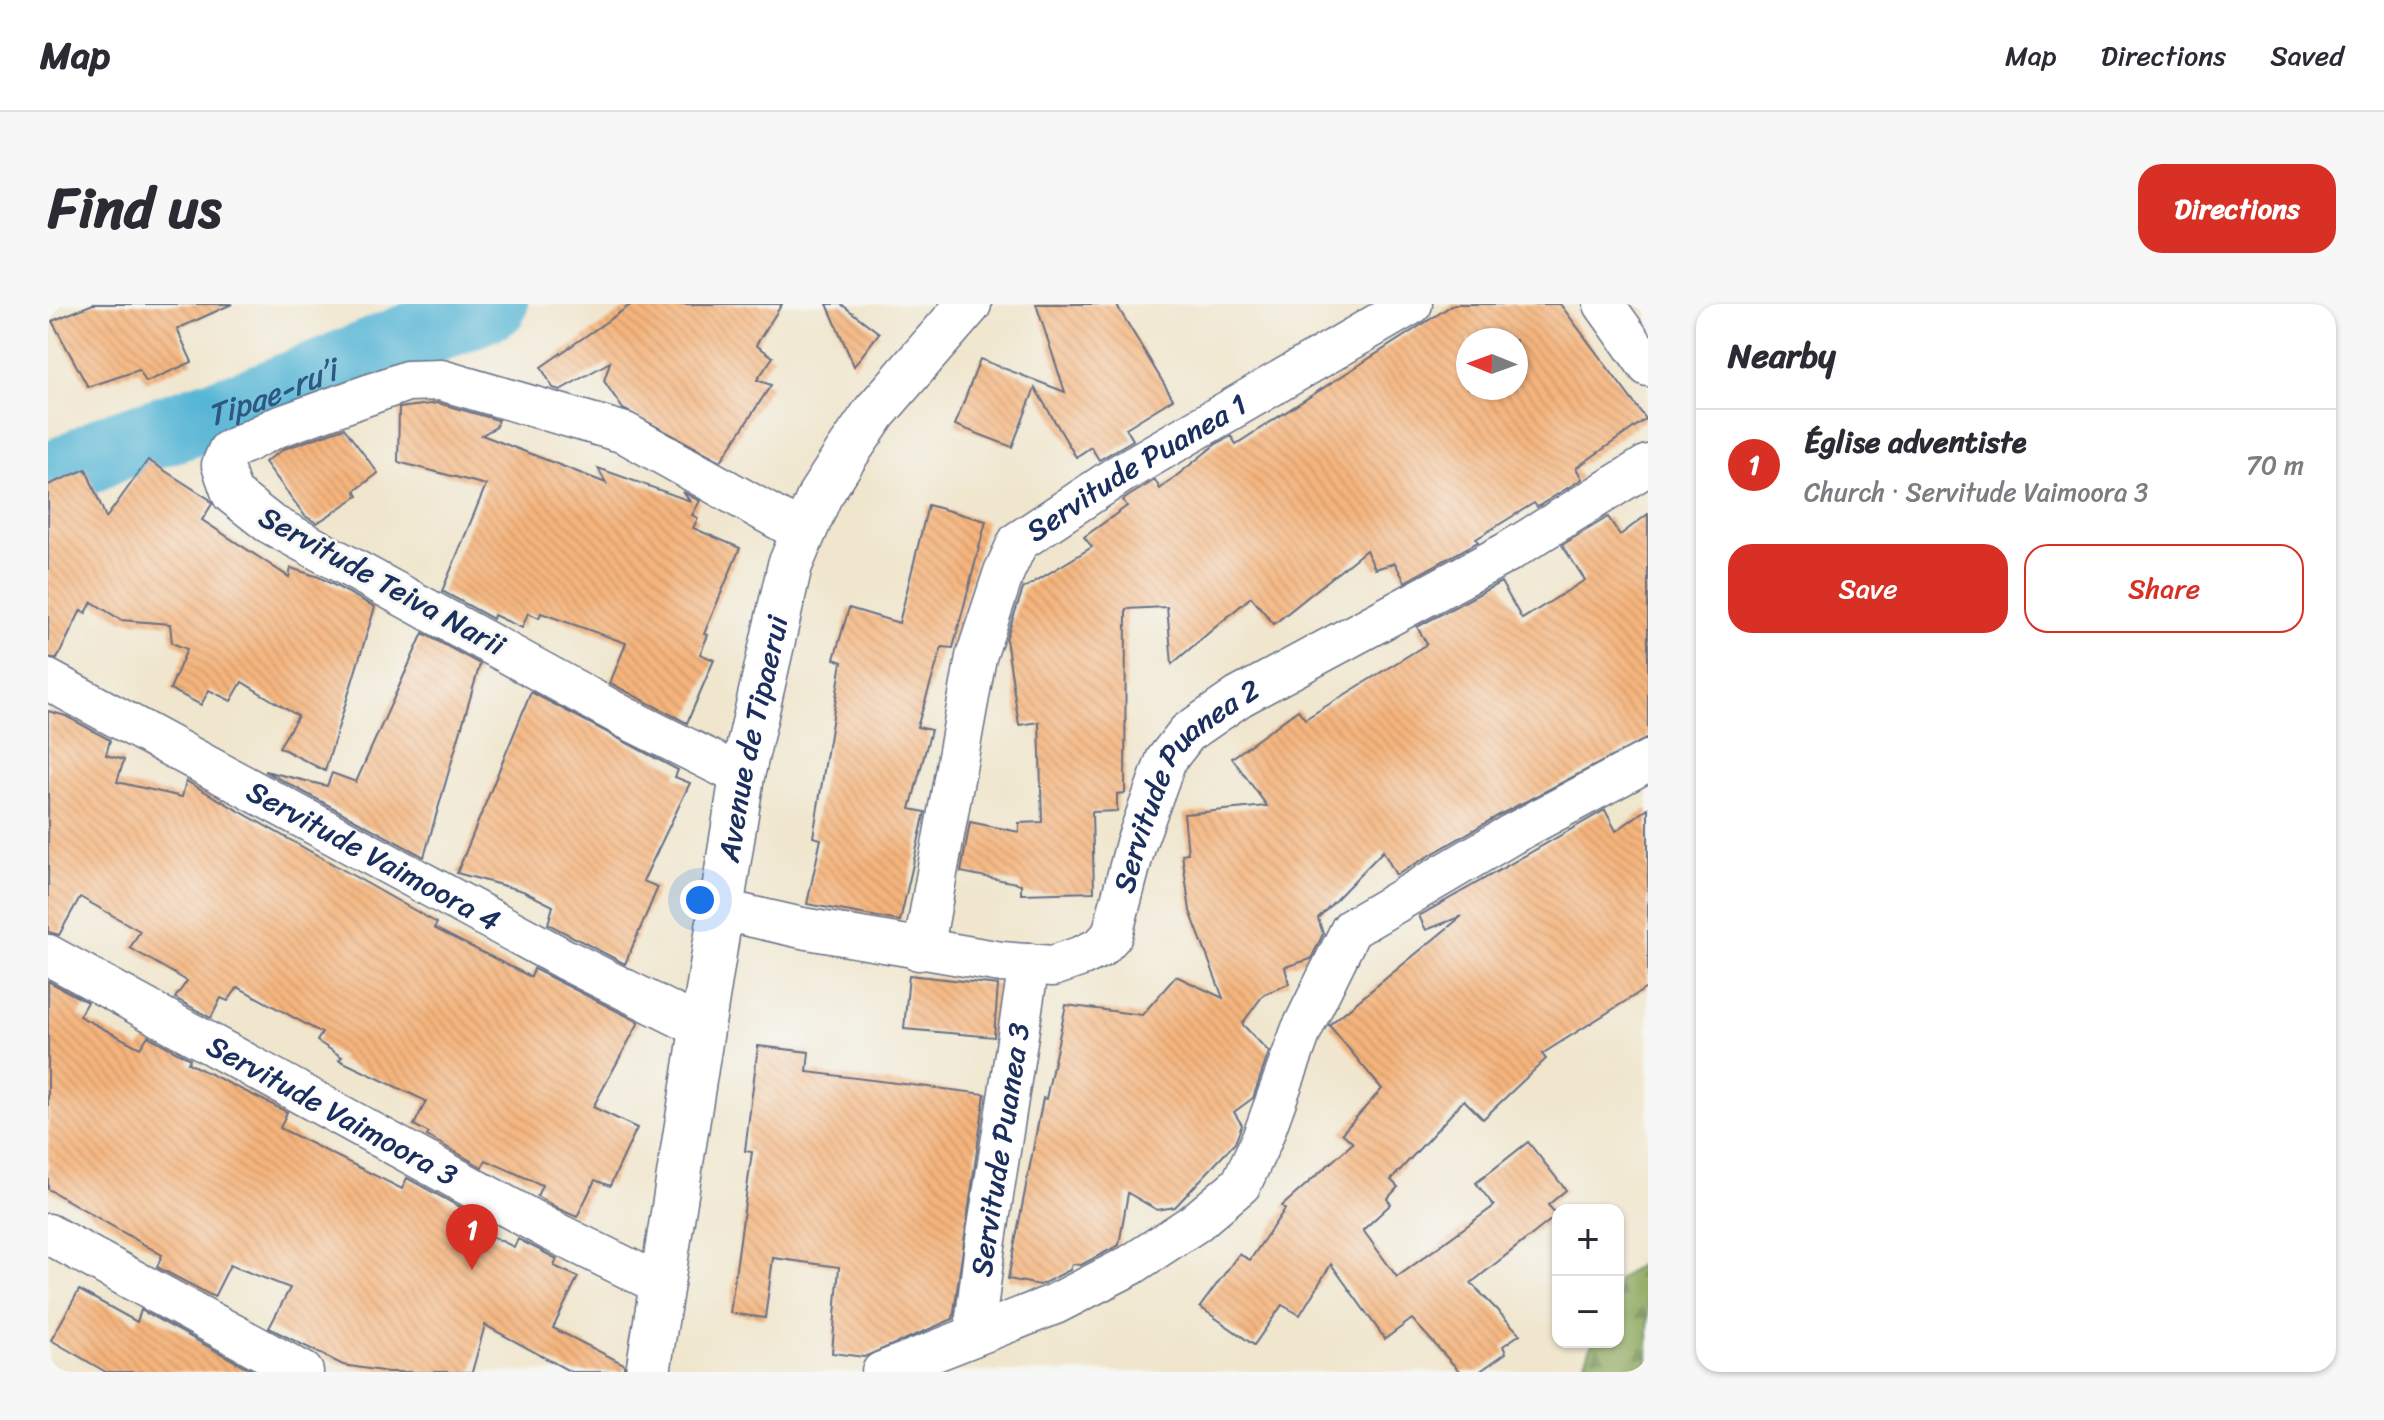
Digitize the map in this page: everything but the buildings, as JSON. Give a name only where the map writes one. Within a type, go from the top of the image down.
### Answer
[{"type":"main road","name":"Avenue de Tipaerui","points":[[648,1372],[742,776],[790,565],[820,495],[875,412],[969,304]]},
{"type":"street","name":"Servitude Puanea 1","points":[[919,950],[925,940],[976,657],[1004,572],[1018,542],[1120,474],[1412,304]]},
{"type":"street","points":[[1604,304],[1648,366]]},
{"type":"street","name":"Servitude Teiva Narii","points":[[742,776],[626,718],[269,523],[232,494],[222,465],[228,451],[275,428],[407,381],[441,380],[625,433],[803,533]]},
{"type":"street","name":"Servitude Puanea 2","points":[[723,910],[919,950],[1029,964],[1053,966],[1101,947],[1112,935],[1136,843],[1166,760],[1187,733],[1239,697],[1508,552],[1648,465]]},
{"type":"street","name":"Servitude Vaimoora 4","points":[[48,680],[564,959],[702,1028]]},
{"type":"street","points":[[882,1372],[1055,1304],[1131,1265],[1195,1223],[1241,1184],[1262,1139],[1301,1031],[1351,929],[1512,834],[1648,761]]},
{"type":"street","name":"Servitude Vaimoora 3","points":[[48,955],[550,1230],[662,1285]]},
{"type":"street","name":"Servitude Puanea 3","points":[[978,1334],[976,1317],[984,1253],[1029,964]]},
{"type":"street","points":[[48,1234],[303,1372]]},
{"type":"green space","points":[[1648,1259],[1648,1372],[1581,1372],[1591,1348],[1624,1348],[1624,1276]]},
{"type":"waterway","name":"Tipae-ru’i","points":[[48,479],[110,448],[258,400],[493,304]]},
{"type":"place","name":"Église adventiste","points":[[472,1270]]}]
